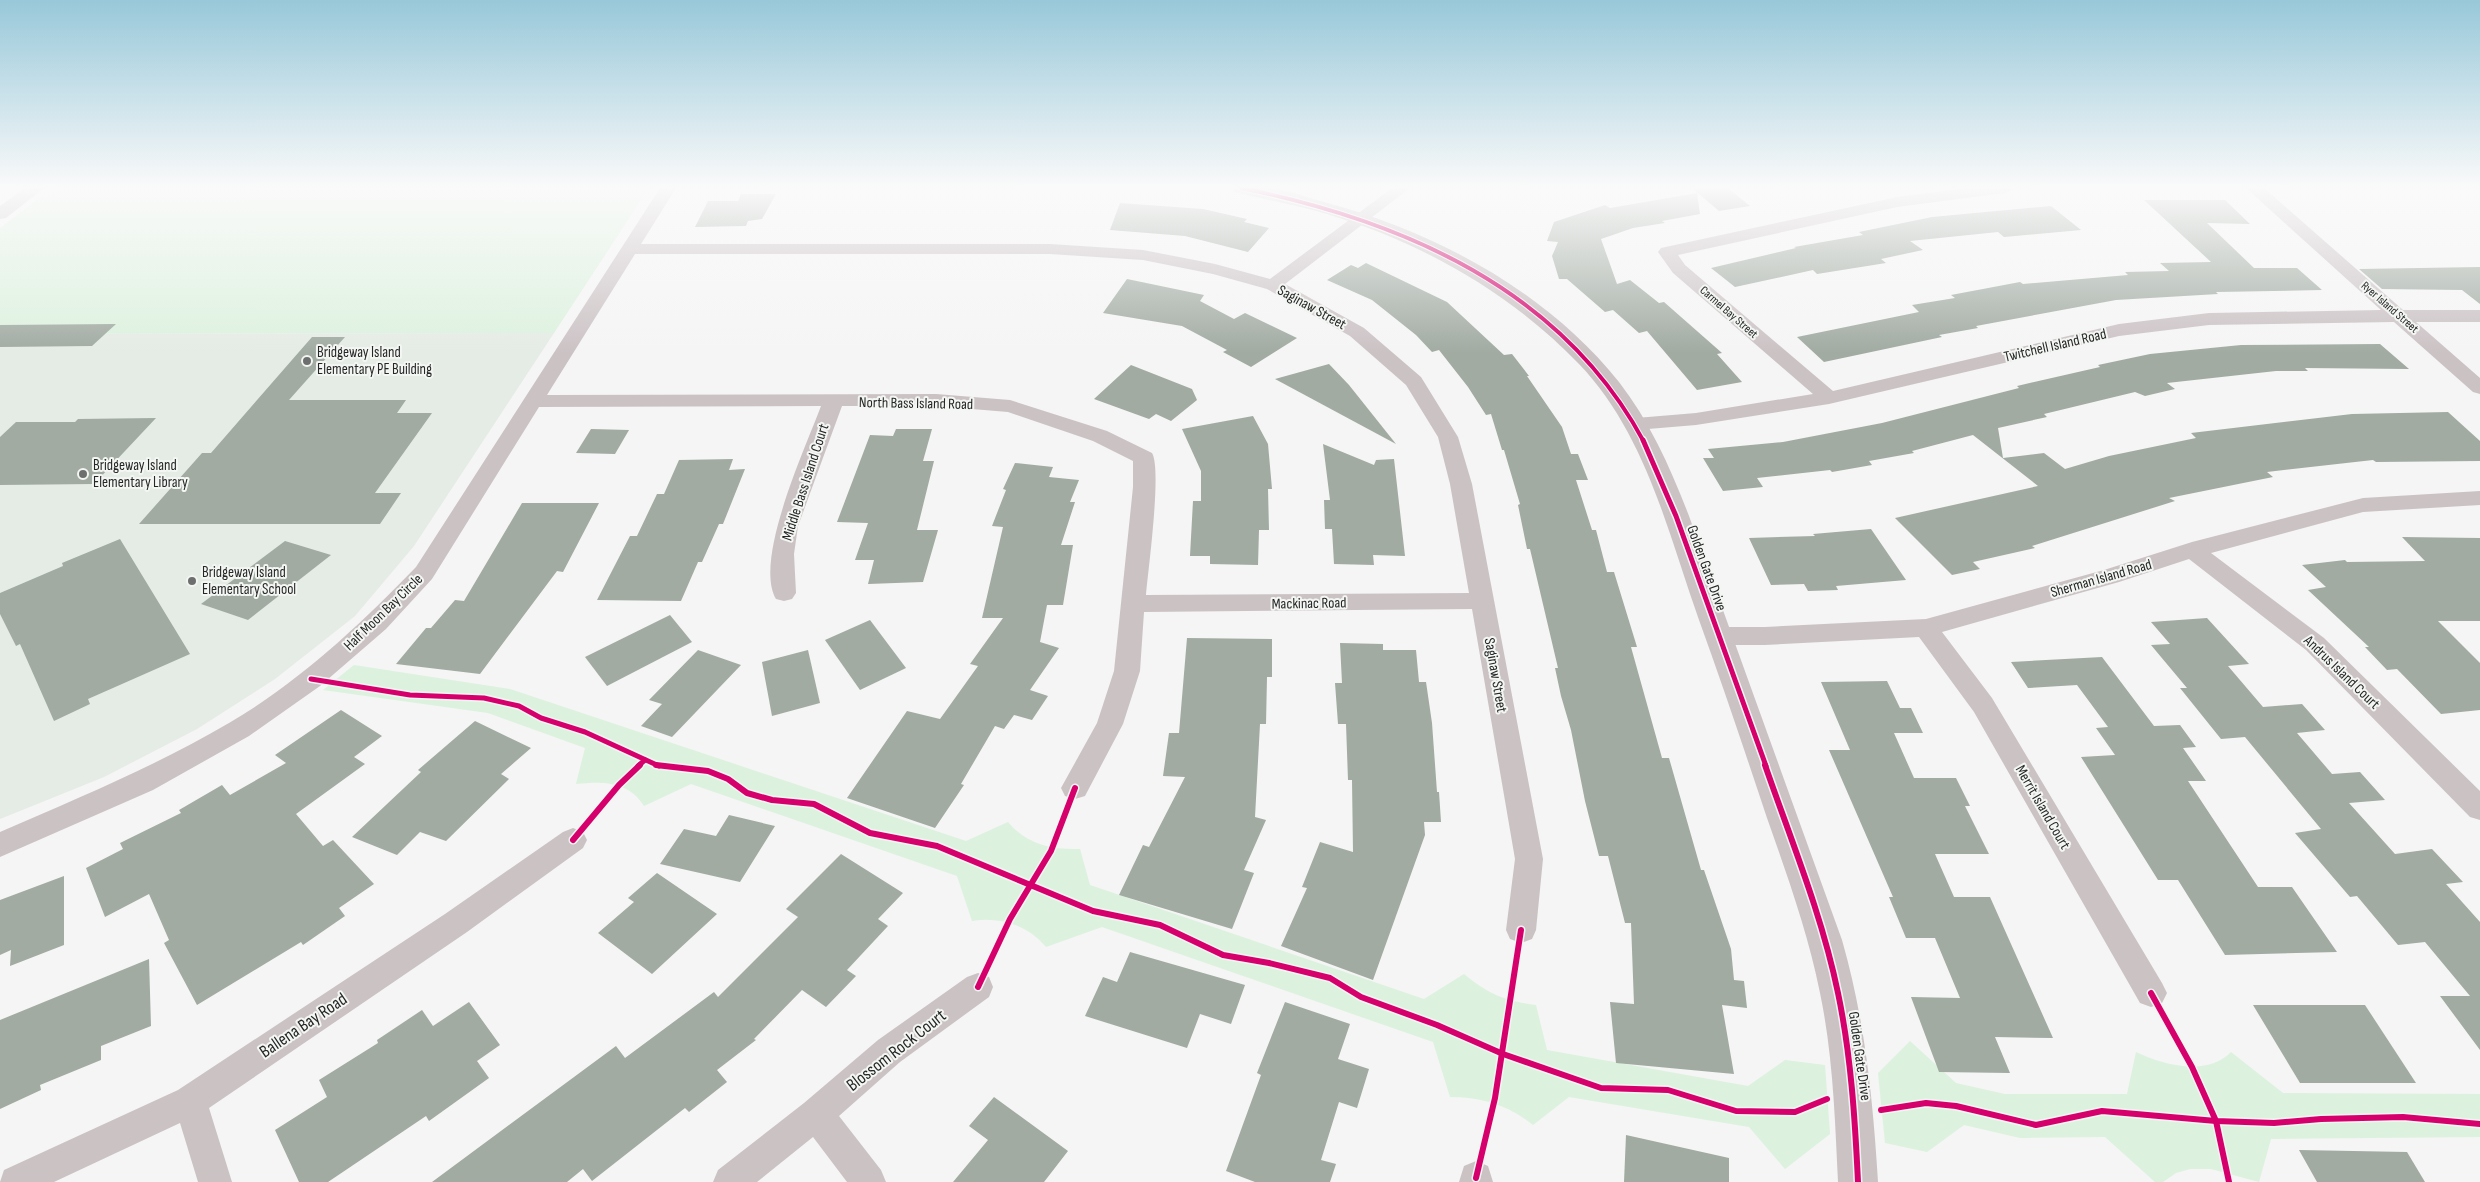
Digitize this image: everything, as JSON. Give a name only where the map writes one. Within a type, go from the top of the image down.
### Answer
[{"type":"street","name":"Half Moon Bay Circle","points":[[0,845],[143,782],[240,729],[311,679],[377,623],[424,573],[633,243]]},
{"type":"street","points":[[1273,285],[1328,243]]},
{"type":"street","name":"Golden Gate Drive","points":[[1419,243],[1433,249],[1516,298],[1547,321],[1589,362],[1636,424],[1657,467],[1804,876],[1825,943],[1843,1015],[1855,1106],[1858,1182]]},
{"type":"street","name":"Carmel Bay Street","points":[[1707,243],[1666,252],[1679,269],[1829,398]]},
{"type":"street","name":"Ryer Island Street","points":[[2317,243],[2480,388]]},
{"type":"street","name":"Saginaw Street","points":[[629,249],[1080,250],[1178,261],[1273,285],[1357,332],[1414,382],[1448,437],[1461,484],[1529,859],[1521,930]]},
{"type":"street","name":"Twitchell Island Road","points":[[1636,424],[1696,419],[1829,398],[2119,330],[2210,319],[2480,316]]},
{"type":"street","name":"North Bass Island Road","points":[[532,401],[833,402],[936,400],[1010,406],[1100,436],[1144,458],[1144,487],[1134,604]]},
{"type":"street","name":"Middle Bass Island Court","points":[[784,594],[782,554],[787,526],[833,402]]},
{"type":"street","name":"Sherman Island Road","points":[[1719,636],[1765,636],[1926,628],[2112,576],[2192,550],[2363,505],[2480,498]]},
{"type":"street","name":"Andrus Island Court","points":[[2192,550],[2315,644],[2480,809]]},
{"type":"street","name":"Mackinac Road","points":[[1134,604],[1483,601]]},
{"type":"street","points":[[1075,788],[1110,724],[1124,680],[1134,604]]},
{"type":"street","name":"Merrit Island Court","points":[[1926,628],[1984,705],[2151,992]]},
{"type":"street","name":"Ballena Bay Road","points":[[16,1182],[190,1101],[456,923],[573,840]]},
{"type":"street","name":"Blossom Rock Court","points":[[730,1182],[816,1114],[889,1051],[978,987]]},
{"type":"street","points":[[190,1101],[216,1182]]},
{"type":"street","points":[[816,1114],[869,1182]]},
{"type":"shaded area","name":"Bridgeway Island Elementary School","points":[[554,333],[414,546],[355,616],[275,679],[197,729],[104,777],[0,819],[0,334]]},
{"type":"green space","points":[[0,243],[613,243],[554,333],[0,334]]},
{"type":"green space","points":[[354,665],[510,689],[966,841],[1008,822],[1015,830],[1032,841],[1050,847],[1080,849],[1090,885],[1424,999],[1464,974],[1497,996],[1536,1005],[1547,1050],[1748,1086],[1785,1060],[1825,1065],[1830,1134],[1785,1169],[1749,1127],[1569,1097],[1533,1125],[1504,1107],[1484,1101],[1450,1097],[1433,1042],[1102,927],[1046,947],[1031,933],[1012,924],[992,920],[972,921],[957,876],[691,784],[644,806],[631,792],[614,784],[576,784],[585,748],[488,713],[323,690]]},
{"type":"green space","points":[[1910,1041],[1956,1083],[2005,1094],[2127,1094],[2136,1052],[2172,1064],[2198,1066],[2221,1060],[2231,1052],[2283,1093],[2480,1094],[2480,1137],[2271,1139],[2259,1182],[2211,1169],[2190,1169],[2176,1173],[2163,1182],[2155,1182],[2105,1137],[2020,1138],[1964,1125],[1927,1152],[1885,1143],[1878,1073]]},
{"type":"building","points":[[1213,243],[1256,243],[1248,252]]},
{"type":"building","points":[[1558,243],[1602,243],[1617,284],[1630,280],[1659,303],[1664,302],[1722,353],[1717,354],[1742,382],[1697,390],[1647,331],[1639,333],[1613,310],[1605,312],[1567,279],[1559,279],[1552,256]]},
{"type":"building","points":[[1816,243],[1913,243],[1923,250],[1881,259],[1886,263],[1817,274],[1813,270],[1735,287],[1711,268],[1796,248],[1794,247]]},
{"type":"building","points":[[2191,243],[2228,243],[2254,268],[2297,268],[2322,290],[2216,292],[2218,294],[2116,300],[1976,326],[1978,328],[1939,335],[1942,337],[1824,362],[1797,337],[1919,312],[1912,305],[1955,298],[1951,295],[2020,282],[2023,284],[2128,275],[2125,272],[2169,271],[2160,263],[2211,262]]},
{"type":"building","points":[[1366,263],[1447,302],[1504,355],[1512,354],[1529,376],[1527,376],[1562,427],[1571,454],[1578,454],[1588,480],[1576,480],[1592,530],[1596,530],[1607,572],[1614,572],[1637,647],[1631,647],[1662,758],[1669,758],[1701,870],[1704,870],[1731,949],[1734,980],[1744,981],[1747,1008],[1722,1005],[1734,1074],[1616,1063],[1610,1002],[1634,1004],[1631,923],[1625,923],[1608,856],[1599,856],[1585,801],[1571,730],[1561,696],[1555,668],[1558,668],[1530,549],[1527,549],[1518,505],[1520,504],[1504,450],[1502,450],[1491,414],[1486,415],[1468,387],[1439,350],[1432,352],[1416,335],[1372,300],[1327,280],[1351,265],[1358,268]]},
{"type":"building","points":[[2480,267],[2480,304],[2462,290],[2382,289],[2359,269]]},
{"type":"building","points":[[1127,279],[1204,295],[1200,301],[1234,319],[1245,313],[1297,338],[1251,367],[1223,352],[1227,350],[1182,326],[1103,313]]},
{"type":"building","points":[[116,324],[92,346],[0,347],[0,325]]},
{"type":"building","points":[[312,337],[345,337],[289,400],[406,400],[397,413],[432,413],[375,493],[401,493],[380,524],[139,524],[202,453],[211,453]]},
{"type":"building","points":[[2380,344],[2409,369],[2305,368],[2308,371],[2276,371],[2167,383],[2175,389],[2145,396],[2135,392],[2044,414],[2047,417],[1998,428],[2003,458],[2044,453],[2065,469],[2109,456],[2196,438],[2191,433],[2352,414],[2448,412],[2480,441],[2480,461],[2376,462],[2373,460],[2267,472],[2273,477],[2169,498],[2175,501],[2032,546],[2035,548],[1973,562],[1980,569],[1952,575],[1895,518],[2038,486],[1973,435],[1912,451],[1914,453],[1869,461],[1872,465],[1832,472],[1830,470],[1757,478],[1763,487],[1723,491],[1703,458],[1714,458],[1708,449],[1783,442],[1882,423],[2019,388],[2017,386],[2100,367],[2098,365],[2150,354],[2241,345]]},
{"type":"building","points":[[1329,364],[1349,385],[1396,444],[1275,379]]},
{"type":"building","points":[[1131,365],[1192,389],[1197,400],[1171,421],[1156,414],[1149,419],[1094,399]]},
{"type":"building","points":[[1253,416],[1268,444],[1272,489],[1268,489],[1269,530],[1259,530],[1258,565],[1210,564],[1210,556],[1190,556],[1193,501],[1201,501],[1201,471],[1182,429]]},
{"type":"building","points":[[156,418],[94,484],[0,485],[0,437],[16,422],[75,422],[78,419]]},
{"type":"building","points":[[591,429],[629,430],[615,454],[576,453]]},
{"type":"building","points":[[896,429],[932,429],[923,461],[934,461],[917,530],[938,530],[923,582],[868,584],[874,560],[855,560],[868,523],[837,522],[870,435],[893,436]]},
{"type":"building","points":[[1323,444],[1374,465],[1376,460],[1394,459],[1405,556],[1373,555],[1374,565],[1334,564],[1332,529],[1325,529],[1324,500],[1330,500]]},
{"type":"building","points":[[733,459],[729,470],[745,469],[723,524],[719,524],[702,562],[698,562],[681,601],[597,600],[630,536],[637,536],[657,494],[664,494],[679,460]]},
{"type":"building","points":[[1015,463],[1053,467],[1049,477],[1079,480],[1070,502],[1075,502],[1061,545],[1073,545],[1063,605],[1047,605],[1040,642],[1059,648],[1030,690],[1048,696],[1032,720],[1014,715],[1004,729],[995,726],[961,784],[964,785],[935,828],[847,798],[907,711],[940,719],[978,666],[970,664],[1003,618],[982,618],[1003,527],[992,526],[1006,490],[1003,489]]},
{"type":"building","points":[[522,503],[599,503],[563,572],[557,571],[480,674],[396,664],[426,628],[431,628],[455,600],[464,601]]},
{"type":"building","points":[[1871,529],[1906,580],[1836,586],[1838,590],[1808,591],[1804,584],[1771,585],[1749,538],[1815,536],[1813,534]]},
{"type":"building","points":[[2402,537],[2480,538],[2480,621],[2438,621],[2480,663],[2480,710],[2441,714],[2397,669],[2387,670],[2365,647],[2369,647],[2308,590],[2326,587],[2302,565],[2345,560],[2347,562],[2425,561]]},
{"type":"building","points":[[120,539],[190,654],[88,699],[90,704],[54,721],[20,644],[16,646],[0,614],[0,593],[63,566],[62,563]]},
{"type":"building","points":[[285,541],[331,555],[248,620],[201,604]]},
{"type":"building","points":[[670,615],[692,642],[607,686],[585,657]]},
{"type":"building","points":[[2207,618],[2249,664],[2228,666],[2263,707],[2302,704],[2325,730],[2297,733],[2332,774],[2360,772],[2385,800],[2349,803],[2395,854],[2432,849],[2463,882],[2446,884],[2480,922],[2480,1050],[2440,996],[2470,996],[2425,942],[2398,945],[2357,896],[2350,897],[2295,833],[2321,829],[2245,737],[2221,739],[2180,688],[2187,688],[2151,645],[2170,644],[2151,622]]},
{"type":"building","points":[[870,620],[906,668],[860,690],[825,640]]},
{"type":"building","points":[[1187,638],[1272,639],[1272,677],[1267,677],[1266,724],[1260,724],[1255,817],[1266,820],[1244,870],[1254,873],[1232,929],[1119,895],[1143,845],[1149,847],[1185,777],[1163,776],[1169,733],[1179,733]]},
{"type":"building","points":[[1340,643],[1383,644],[1383,650],[1416,650],[1419,682],[1426,682],[1432,723],[1437,792],[1439,792],[1441,822],[1424,822],[1425,835],[1373,980],[1281,946],[1307,888],[1302,887],[1320,842],[1353,852],[1352,780],[1348,780],[1346,724],[1338,724],[1335,683],[1342,683]]},
{"type":"building","points":[[698,650],[741,665],[672,737],[641,726],[662,704],[649,700]]},
{"type":"building","points":[[808,650],[820,703],[772,716],[762,662]]},
{"type":"building","points":[[2102,657],[2154,726],[2180,725],[2196,747],[2183,748],[2206,781],[2188,781],[2258,887],[2292,887],[2337,952],[2225,955],[2178,880],[2158,880],[2081,757],[2115,755],[2096,728],[2108,727],[2077,685],[2028,688],[2011,662]]},
{"type":"building","points":[[1887,681],[1900,708],[1911,708],[1923,733],[1894,733],[1914,778],[1956,778],[1970,806],[1965,806],[1989,854],[1935,854],[1954,897],[1990,897],[2053,1038],[1995,1037],[2010,1073],[1939,1072],[1911,997],[1960,998],[1935,938],[1906,938],[1889,897],[1893,897],[1829,750],[1850,750],[1821,682]]},
{"type":"building","points":[[341,710],[382,736],[354,757],[365,764],[296,814],[323,846],[333,840],[374,884],[339,908],[345,916],[303,945],[301,942],[197,1005],[164,943],[169,940],[149,894],[105,917],[86,868],[123,849],[120,843],[181,813],[179,810],[222,785],[230,795],[286,763],[275,755]]},
{"type":"building","points":[[475,721],[531,748],[501,774],[509,779],[446,841],[420,832],[397,855],[352,837],[421,772],[418,770]]},
{"type":"building","points":[[729,815],[775,826],[740,882],[660,864],[684,829],[716,836]]},
{"type":"building","points":[[841,854],[903,893],[878,919],[888,926],[847,970],[856,976],[826,1007],[802,990],[754,1039],[756,1040],[717,1070],[727,1082],[689,1112],[685,1108],[592,1181],[583,1169],[567,1182],[432,1182],[616,1046],[625,1058],[714,992],[718,997],[798,917],[786,909]]},
{"type":"building","points":[[657,873],[717,914],[652,974],[598,933],[634,902],[628,898]]},
{"type":"building","points":[[64,876],[64,945],[10,966],[11,950],[0,955],[0,900]]},
{"type":"building","points":[[1130,952],[1245,985],[1231,1024],[1200,1014],[1187,1048],[1085,1016],[1103,977],[1117,982]]},
{"type":"building","points":[[149,959],[151,1026],[101,1046],[101,1060],[40,1085],[41,1090],[0,1109],[0,1020]]},
{"type":"building","points":[[469,1002],[500,1045],[477,1061],[489,1078],[429,1121],[426,1116],[328,1182],[299,1182],[275,1130],[327,1097],[319,1080],[378,1043],[377,1040],[422,1010],[433,1026]]},
{"type":"building","points":[[1285,1002],[1350,1024],[1338,1059],[1369,1069],[1357,1108],[1339,1102],[1321,1160],[1336,1164],[1330,1182],[1255,1182],[1226,1171],[1261,1075],[1257,1073]]},
{"type":"building","points":[[2253,1005],[2365,1005],[2416,1083],[2300,1083]]},
{"type":"building","points":[[994,1097],[1068,1151],[1044,1182],[953,1182],[988,1140],[969,1126]]},
{"type":"building","points":[[1626,1135],[1729,1158],[1729,1182],[1624,1182]]},
{"type":"building","points":[[2299,1150],[2407,1152],[2425,1182],[2317,1182]]},
{"type":"cycle path","points":[[1420,243],[1473,270],[1515,297],[1553,327],[1589,361],[1632,418],[1663,482],[1757,741],[1825,940],[1838,991],[1849,1058],[1858,1182]]},
{"type":"cycle path","points":[[311,679],[410,695],[484,698],[519,706],[541,718],[585,732],[660,767],[708,771],[728,779],[747,793],[772,800],[814,804],[870,833],[937,846],[1093,911],[1160,925],[1223,955],[1269,963],[1330,978],[1361,997],[1437,1025],[1503,1054],[1601,1088],[1668,1090],[1736,1111],[1795,1112],[1827,1099]]},
{"type":"cycle path","points":[[573,840],[619,785],[645,760]]},
{"type":"cycle path","points":[[978,987],[1010,919],[1051,851],[1075,788]]},
{"type":"cycle path","points":[[1476,1178],[1495,1098],[1521,930]]},
{"type":"cycle path","points":[[2151,993],[2192,1067],[2216,1121],[2229,1182]]},
{"type":"cycle path","points":[[1881,1110],[1926,1103],[1956,1106],[2036,1125],[2102,1111],[2216,1121],[2274,1123],[2321,1119],[2403,1117],[2480,1124]]},
{"type":"place","name":"Bridgeway Island Elementary PE Building","points":[[307,361]]},
{"type":"place","name":"Bridgeway Island Elementary Library","points":[[83,474]]},
{"type":"place","name":"Bridgeway Island Elementary School","points":[[192,581]]}]
